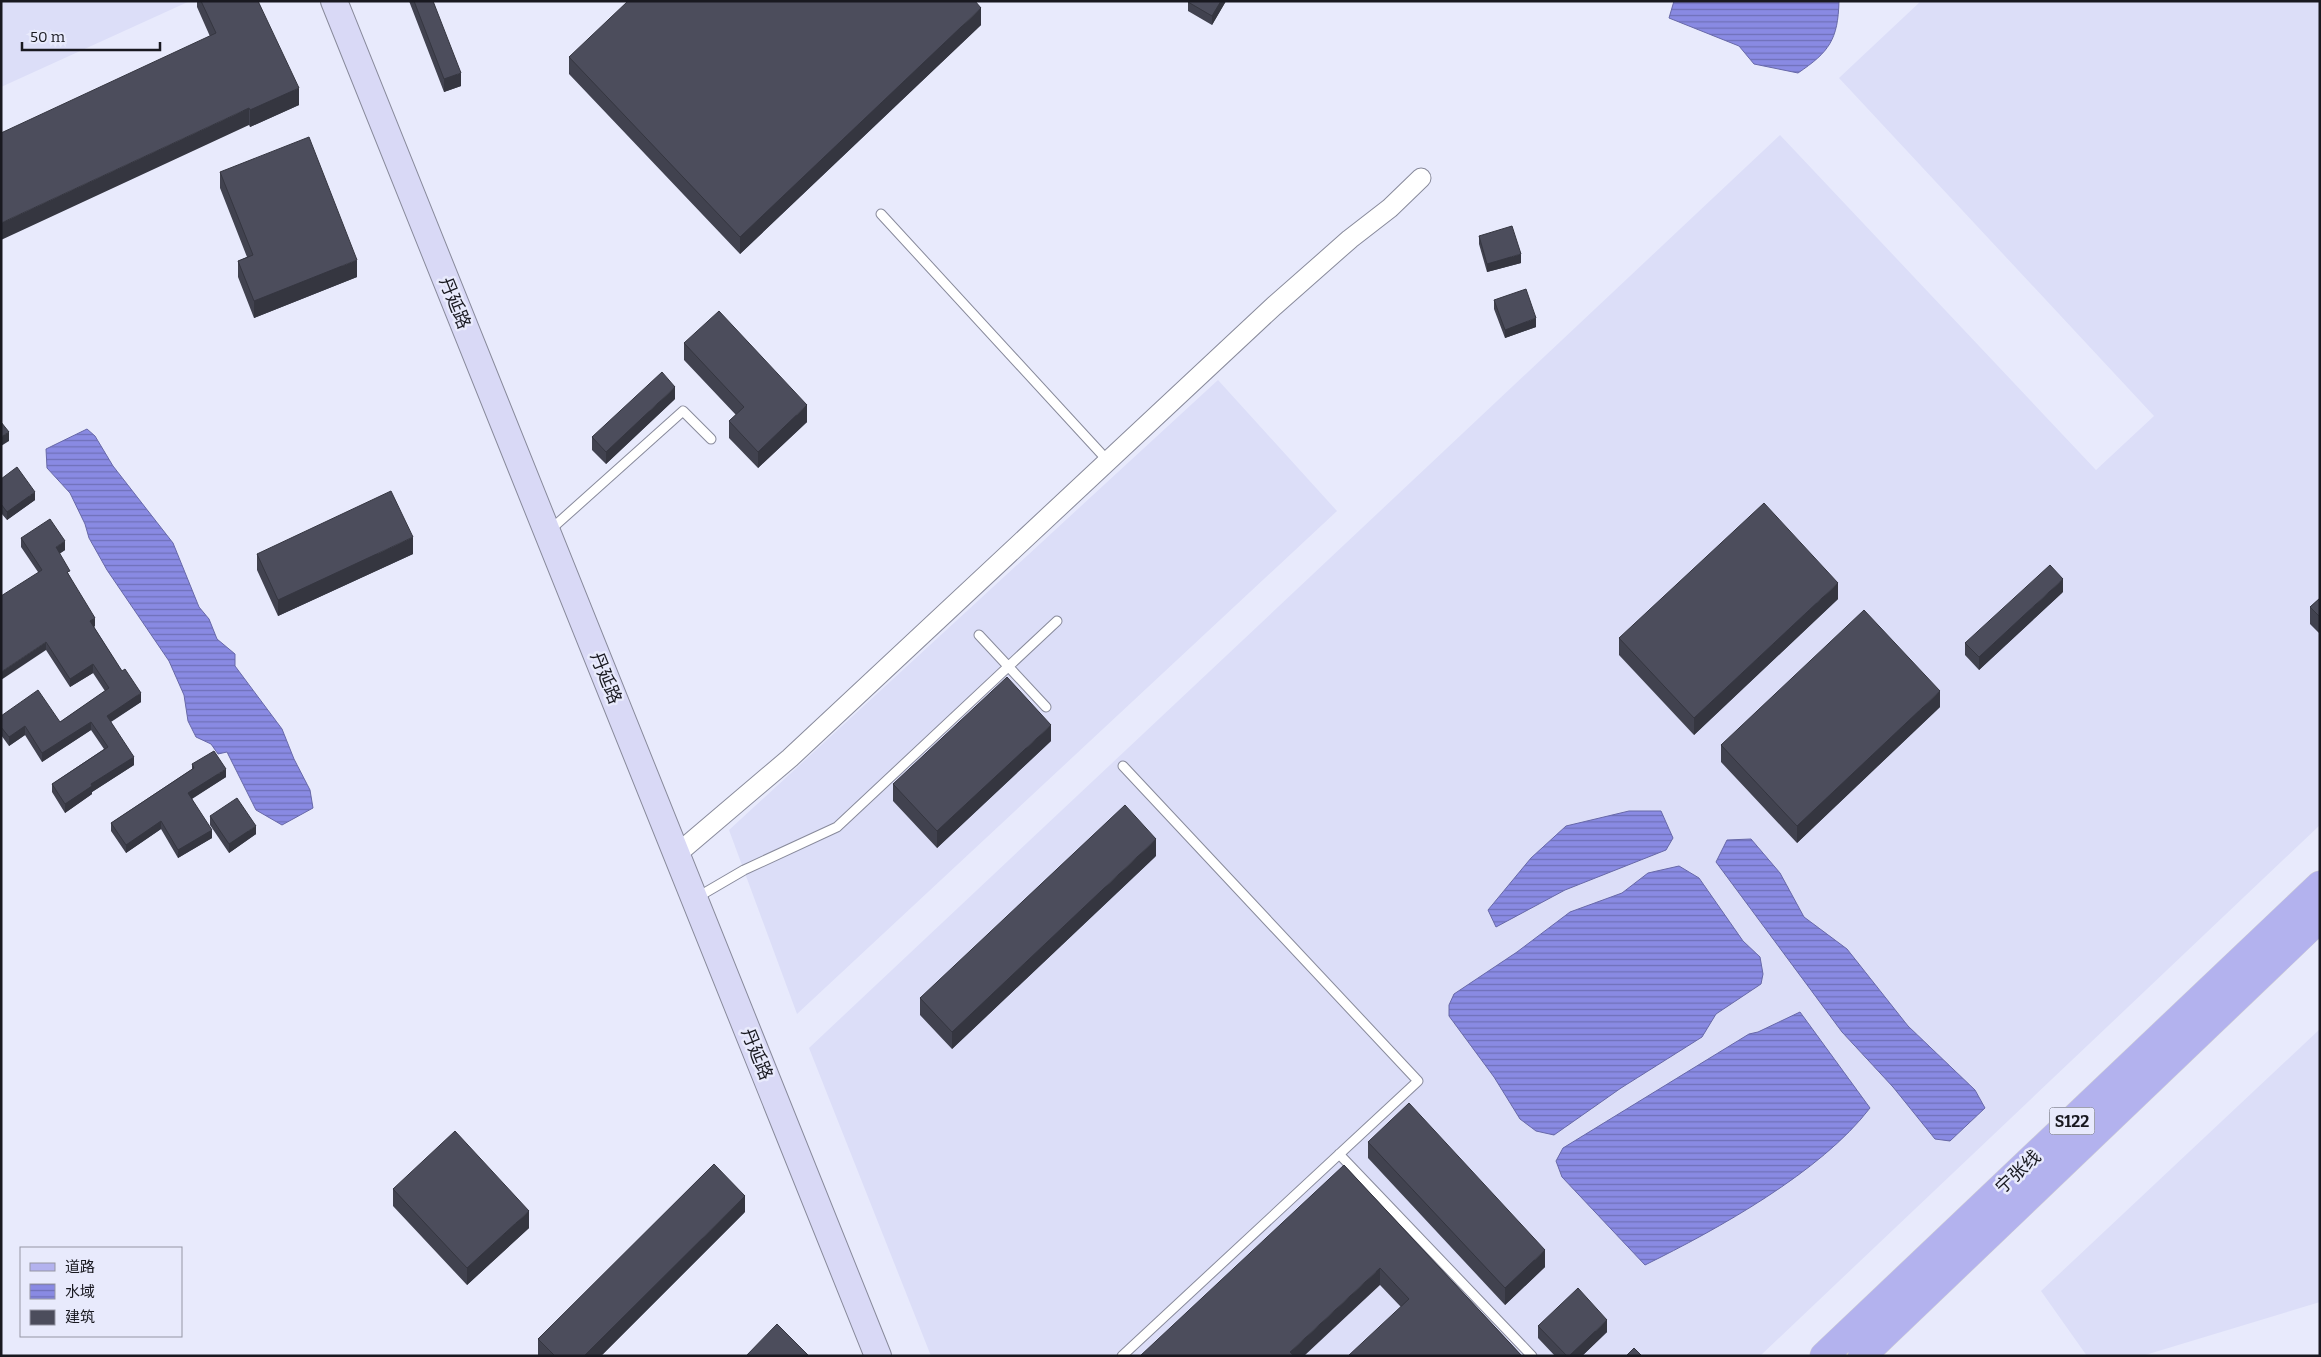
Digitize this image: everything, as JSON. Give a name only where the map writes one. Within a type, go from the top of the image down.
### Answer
[{"type":"main road","name":"丹延路","points":[[334,1],[878,1356]]},
{"type":"main road","name":"宁张线","points":[[1824,1356],[2320,885]]},
{"type":"main road","name":"宁张线","points":[[1862,1356],[2320,918]]},
{"type":"street","points":[[677,854],[790,758],[1274,306],[1350,239],[1390,208],[1421,178]]},
{"type":"lane","points":[[881,214],[1108,461]]},
{"type":"lane","points":[[548,533],[683,411],[711,439]]},
{"type":"lane","points":[[695,899],[744,870],[837,827],[1057,620]]},
{"type":"lane","points":[[979,635],[1046,708]]},
{"type":"lane","points":[[1122,1356],[1418,1081],[1123,766]]},
{"type":"lane","points":[[1339,1154],[1532,1356]]},
{"type":"shaded area","points":[[1,1],[190,1],[1,87]]},
{"type":"shaded area","points":[[1921,1],[2320,1],[2320,825],[1760,1356],[931,1356],[809,1048],[1780,135],[2096,470],[2154,416],[1839,78]]},
{"type":"shaded area","points":[[1218,380],[1337,511],[797,1014],[729,830]]},
{"type":"shaded area","points":[[2320,1029],[2320,1302],[2142,1356],[2087,1356],[2041,1291]]},
{"type":"water","points":[[1674,1],[1839,1],[1837,26],[1830,44],[1817,58],[1798,73],[1754,64],[1739,46],[1669,18]]},
{"type":"water","points":[[87,429],[95,436],[113,466],[173,543],[199,607],[209,619],[217,639],[235,654],[235,666],[282,729],[294,759],[310,790],[313,808],[282,825],[256,810],[227,752],[218,754],[211,744],[196,737],[188,721],[184,695],[169,661],[107,570],[89,538],[85,524],[70,493],[47,468],[46,449]]},
{"type":"water","points":[[1629,811],[1661,811],[1673,838],[1666,850],[1565,890],[1496,927],[1488,910],[1531,858],[1566,826]]},
{"type":"water","points":[[1751,839],[1780,873],[1804,917],[1847,949],[1908,1026],[1975,1090],[1985,1108],[1950,1141],[1935,1139],[1893,1087],[1842,1032],[1716,862],[1727,840]]},
{"type":"water","points":[[1679,866],[1699,878],[1743,941],[1760,957],[1763,974],[1761,984],[1716,1014],[1702,1037],[1621,1088],[1554,1135],[1536,1131],[1520,1119],[1494,1077],[1449,1016],[1449,1005],[1454,994],[1517,952],[1570,912],[1622,893],[1648,873]]},
{"type":"water","points":[[1800,1012],[1870,1108],[1849,1132],[1797,1176],[1735,1216],[1674,1251],[1645,1265],[1562,1177],[1556,1161],[1563,1148],[1749,1034],[1758,1032]]},
{"type":"building","points":[[201,1],[258,1],[299,88],[250,110],[249,108],[1,223],[1,133],[216,33]]},
{"type":"building","points":[[414,1],[433,1],[461,73],[444,79]]},
{"type":"building","points":[[628,1],[975,1],[981,8],[740,237],[569,57]]},
{"type":"building","points":[[1188,1],[1221,1],[1212,16]]},
{"type":"building","points":[[309,137],[357,260],[254,301],[238,261],[253,255],[220,172]]},
{"type":"building","points":[[1512,226],[1521,254],[1487,264],[1479,236]]},
{"type":"building","points":[[1526,289],[1536,318],[1505,330],[1494,300]]},
{"type":"building","points":[[719,311],[807,405],[758,452],[729,421],[744,407],[684,343]]},
{"type":"building","points":[[662,372],[675,387],[606,452],[592,437]]},
{"type":"building","points":[[1,422],[9,432],[1,437]]},
{"type":"building","points":[[17,467],[35,492],[7,512],[1,504],[1,479]]},
{"type":"building","points":[[391,491],[413,537],[278,600],[257,554]]},
{"type":"building","points":[[1764,503],[1838,583],[1694,718],[1619,638]]},
{"type":"building","points":[[50,519],[65,541],[56,547],[70,571],[67,572],[95,618],[90,621],[122,671],[125,669],[141,693],[107,716],[134,757],[91,784],[92,786],[65,804],[52,784],[108,747],[91,722],[42,753],[25,726],[9,737],[1,727],[1,716],[38,690],[60,722],[109,688],[93,664],[70,679],[46,642],[1,672],[1,596],[42,570],[21,538]]},
{"type":"building","points":[[2050,565],[2063,579],[1979,657],[1965,643]]},
{"type":"building","points":[[2320,598],[2320,617],[2310,607]]},
{"type":"building","points":[[1864,610],[1940,691],[1797,826],[1721,745]]},
{"type":"building","points":[[1007,677],[1051,725],[937,831],[893,784]]},
{"type":"building","points":[[214,751],[226,769],[188,793],[212,830],[178,850],[161,821],[126,845],[111,823],[194,768],[192,764]]},
{"type":"building","points":[[237,798],[256,826],[229,844],[210,816]]},
{"type":"building","points":[[1125,805],[1156,839],[952,1032],[920,998]]},
{"type":"building","points":[[1409,1103],[1545,1250],[1505,1288],[1368,1142]]},
{"type":"building","points":[[455,1131],[529,1211],[467,1268],[393,1189]]},
{"type":"building","points":[[714,1164],[745,1196],[584,1356],[555,1356],[538,1339]]},
{"type":"building","points":[[1344,1165],[1522,1356],[1348,1356],[1409,1299],[1380,1268],[1290,1352],[1294,1356],[1140,1356]]},
{"type":"building","points":[[1578,1288],[1607,1320],[1567,1356],[1538,1326]]},
{"type":"building","points":[[777,1324],[808,1355],[746,1356]]},
{"type":"building","points":[[1634,1348],[1642,1356],[1626,1356]]}]
